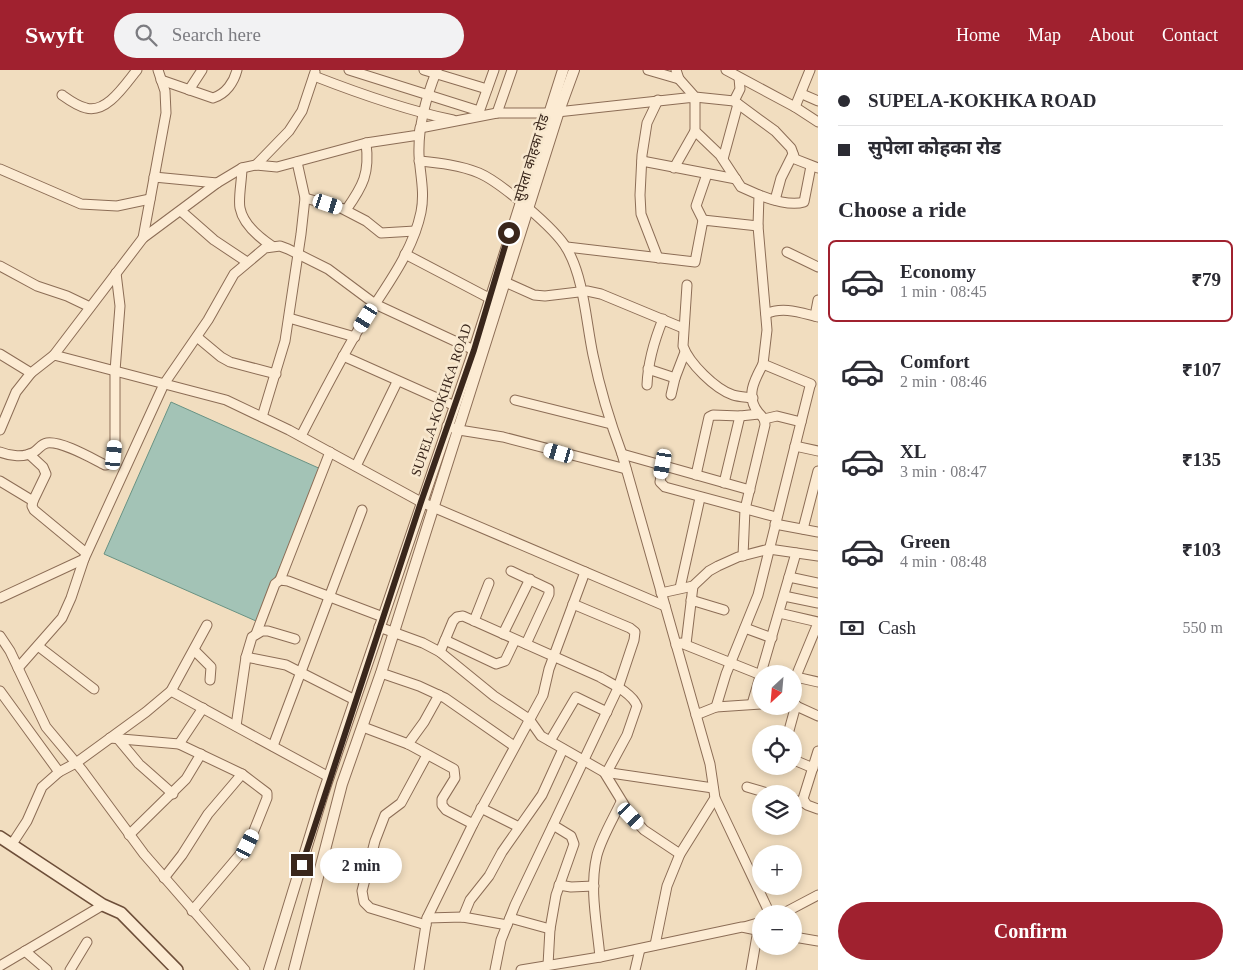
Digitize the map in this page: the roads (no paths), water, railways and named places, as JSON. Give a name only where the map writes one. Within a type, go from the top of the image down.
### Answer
[{"type":"main road","points":[[0,837],[103,905],[121,913],[177,970]]},
{"type":"street","points":[[62,95],[85,108],[97,108],[109,101],[137,70]]},
{"type":"street","points":[[143,238],[166,113],[165,91],[158,70]]},
{"type":"street","points":[[190,90],[202,70]]},
{"type":"street","points":[[161,80],[209,97],[217,96],[233,82],[238,70]]},
{"type":"street","points":[[349,70],[478,114]]},
{"type":"street","points":[[424,70],[436,72],[487,89]]},
{"type":"street","points":[[478,114],[494,70]]},
{"type":"street","points":[[497,113],[512,70]]},
{"type":"street","name":"SUPELA-KOKHKA ROAD","points":[[269,970],[323,794],[474,350],[563,70]]},
{"type":"street","name":"सुपेला कोहका रोड","points":[[294,970],[342,784],[381,673],[530,208],[559,111],[574,70]]},
{"type":"street","points":[[648,70],[679,79]]},
{"type":"street","points":[[674,168],[695,131],[695,97],[679,79],[676,70]]},
{"type":"street","points":[[726,70],[795,107],[818,122]]},
{"type":"street","points":[[795,107],[802,94],[810,70]]},
{"type":"street","points":[[419,135],[423,114],[436,72]]},
{"type":"street","points":[[256,164],[290,131],[302,111],[315,73],[374,99],[423,114],[459,121]]},
{"type":"street","points":[[723,159],[740,89],[739,78]]},
{"type":"street","points":[[802,94],[818,101]]},
{"type":"street","points":[[301,436],[343,356],[405,254],[415,231],[421,212],[423,188],[419,161],[420,128],[459,121],[478,114],[548,113],[695,97],[736,102],[776,131],[791,148],[796,159],[814,167],[804,202],[798,204],[775,200],[741,187],[723,159],[695,131]]},
{"type":"street","points":[[658,100],[647,123],[640,196],[641,214],[658,258]]},
{"type":"street","points":[[0,430],[2,417],[16,392],[31,373],[54,355],[143,238],[217,183],[242,168],[256,164],[276,167],[366,143],[419,135]]},
{"type":"street","points":[[346,210],[360,188],[367,171],[366,143]]},
{"type":"street","points":[[775,200],[781,178],[793,154]]},
{"type":"street","points":[[642,160],[674,168],[736,179]]},
{"type":"street","points":[[419,161],[456,166],[480,173],[530,208],[567,247],[574,264],[581,291],[593,356],[610,419],[622,454],[661,594],[681,644],[696,715],[710,764],[715,798],[766,905]]},
{"type":"street","points":[[262,417],[276,374],[289,318],[305,198],[298,162]]},
{"type":"street","points":[[242,168],[240,208],[254,233],[272,246]]},
{"type":"street","points":[[0,169],[81,204],[117,206],[150,199]]},
{"type":"street","points":[[567,247],[695,262],[703,220],[696,206],[707,174]]},
{"type":"street","points":[[154,177],[217,183]]},
{"type":"street","points":[[743,556],[745,509],[766,425],[757,408],[751,388],[763,364],[768,330],[758,226],[759,195]]},
{"type":"street","points":[[305,198],[346,210],[381,233],[415,231]]},
{"type":"street","points":[[181,211],[214,240],[247,262]]},
{"type":"street","points":[[703,220],[758,226]]},
{"type":"street","points":[[18,668],[67,609],[85,556],[164,384],[197,337],[234,274],[265,248],[280,246],[298,254],[328,269],[375,304],[474,350]]},
{"type":"street","points":[[787,252],[818,267]]},
{"type":"street","points":[[405,254],[489,298]]},
{"type":"street","points":[[0,266],[37,286],[67,296],[90,308]]},
{"type":"street","points":[[0,452],[12,456],[29,454],[44,444],[53,443],[105,465],[111,464],[115,441],[115,371],[120,306],[116,273]]},
{"type":"street","points":[[505,282],[534,295],[545,296],[581,291],[601,294],[620,300],[684,328]]},
{"type":"street","points":[[687,285],[683,346],[691,362],[720,388],[757,408],[777,416],[801,422]]},
{"type":"street","points":[[766,314],[774,310],[789,310],[816,317],[818,300]]},
{"type":"street","points":[[289,318],[354,337]]},
{"type":"street","points":[[647,385],[652,346],[663,319]]},
{"type":"street","points":[[197,337],[230,362],[276,374]]},
{"type":"street","points":[[671,396],[675,378],[685,352]]},
{"type":"street","points":[[0,354],[31,373]]},
{"type":"street","points":[[54,355],[226,400],[301,436],[421,502],[665,606]]},
{"type":"street","points":[[343,356],[397,382],[455,406]]},
{"type":"street","points":[[716,707],[758,595],[811,385],[763,364]]},
{"type":"street","points":[[648,369],[675,378]]},
{"type":"street","points":[[356,466],[397,382]]},
{"type":"street","points":[[515,400],[610,419]]},
{"type":"street","points":[[696,475],[709,417],[716,414],[740,416],[757,408]]},
{"type":"street","points":[[724,483],[740,416]]},
{"type":"street","points":[[447,426],[459,430],[503,437],[626,469]]},
{"type":"street","points":[[795,446],[818,451]]},
{"type":"street","points":[[236,726],[250,642],[256,634],[275,584],[280,580],[330,452]]},
{"type":"street","points":[[29,454],[43,467],[46,474],[33,501],[34,510],[85,556]]},
{"type":"street","points":[[622,454],[750,490]]},
{"type":"street","points":[[663,464],[660,479],[663,486],[700,498],[745,509],[802,529],[818,532]]},
{"type":"street","points":[[802,529],[818,471]]},
{"type":"street","points":[[0,481],[33,501]]},
{"type":"street","points":[[680,588],[700,498]]},
{"type":"street","points":[[273,746],[362,510]]},
{"type":"street","points":[[808,510],[818,512]]},
{"type":"street","points":[[661,594],[693,586],[709,571],[743,556],[769,549],[818,556]]},
{"type":"street","points":[[763,665],[796,553]]},
{"type":"street","points":[[0,598],[85,556]]},
{"type":"street","points":[[511,571],[548,587],[550,592],[526,644]]},
{"type":"street","points":[[419,970],[426,921],[481,808],[542,695],[553,657],[586,572]]},
{"type":"street","points":[[789,578],[818,583]]},
{"type":"street","points":[[503,634],[530,579]]},
{"type":"street","points":[[280,580],[288,581],[330,598],[381,622],[394,632],[440,652],[494,696],[529,719],[540,736],[605,772],[713,788]]},
{"type":"street","points":[[474,621],[489,583]]},
{"type":"street","points":[[681,644],[693,586]]},
{"type":"street","points":[[784,596],[818,603]]},
{"type":"street","points":[[691,600],[724,610]]},
{"type":"street","points":[[495,970],[501,940],[509,921],[618,688],[634,640],[635,632],[573,604]]},
{"type":"street","points":[[779,613],[818,622],[801,665]]},
{"type":"street","points":[[440,652],[453,621],[457,617],[463,616],[600,677],[618,688],[634,700],[637,706],[627,735],[605,772]]},
{"type":"street","points":[[12,844],[27,821],[42,787],[66,768],[114,739],[171,691],[207,626]]},
{"type":"street","points":[[745,628],[772,638]]},
{"type":"street","points":[[256,634],[262,631],[274,632],[295,639]]},
{"type":"street","points":[[0,636],[18,668],[66,768]]},
{"type":"street","points":[[445,640],[496,664],[505,661],[515,640]]},
{"type":"street","points":[[681,644],[752,671]]},
{"type":"street","points":[[38,646],[94,689]]},
{"type":"street","points":[[194,650],[211,667],[210,680]]},
{"type":"street","points":[[246,657],[278,661],[355,700]]},
{"type":"street","points":[[381,673],[439,695],[514,746]]},
{"type":"street","points":[[802,680],[818,682]]},
{"type":"street","points":[[0,691],[66,768],[129,834],[192,911],[245,970]]},
{"type":"street","points":[[171,691],[329,776]]},
{"type":"street","points":[[408,744],[424,722],[439,695]]},
{"type":"street","points":[[550,741],[576,697],[606,712]]},
{"type":"street","points":[[696,715],[716,707],[752,704]]},
{"type":"street","points":[[179,744],[203,708]]},
{"type":"street","points":[[802,708],[818,716]]},
{"type":"street","points":[[363,727],[408,744],[455,771],[455,778],[441,802],[443,808],[473,824]]},
{"type":"street","points":[[114,739],[179,744],[242,774],[266,793],[264,806],[253,833],[242,852],[192,911]]},
{"type":"street","points":[[114,739],[138,764],[173,794]]},
{"type":"street","points":[[463,917],[470,900],[489,876],[502,852],[549,782],[563,749]]},
{"type":"street","points":[[818,751],[804,795],[804,803],[818,809]]},
{"type":"street","points":[[129,834],[173,794],[186,779],[201,754]]},
{"type":"street","points":[[427,754],[401,803],[385,815],[375,841],[362,891],[364,902],[370,908],[426,921],[463,917],[509,921],[550,929]]},
{"type":"street","points":[[802,763],[813,768]]},
{"type":"street","points":[[605,772],[621,802],[644,830],[680,854]]},
{"type":"street","points":[[164,878],[217,803],[242,774]]},
{"type":"street","points":[[747,787],[752,788]]},
{"type":"street","points":[[655,945],[667,886],[680,854],[715,798]]},
{"type":"street","points":[[600,957],[594,886],[597,854],[621,802]]},
{"type":"street","points":[[481,808],[519,827]]},
{"type":"street","points":[[548,966],[550,929],[559,884],[574,844],[571,836],[554,825]]},
{"type":"street","points":[[559,884],[571,887],[594,886]]},
{"type":"street","points":[[799,905],[815,897]]},
{"type":"street","points":[[0,966],[103,905]]},
{"type":"street","points":[[521,970],[600,957],[742,927],[752,928]]},
{"type":"street","points":[[802,938],[818,941]]},
{"type":"street","points":[[70,970],[87,942]]},
{"type":"street","points":[[636,970],[640,949]]},
{"type":"street","points":[[25,951],[47,970]]},
{"type":"street","points":[[751,970],[754,955]]}]
